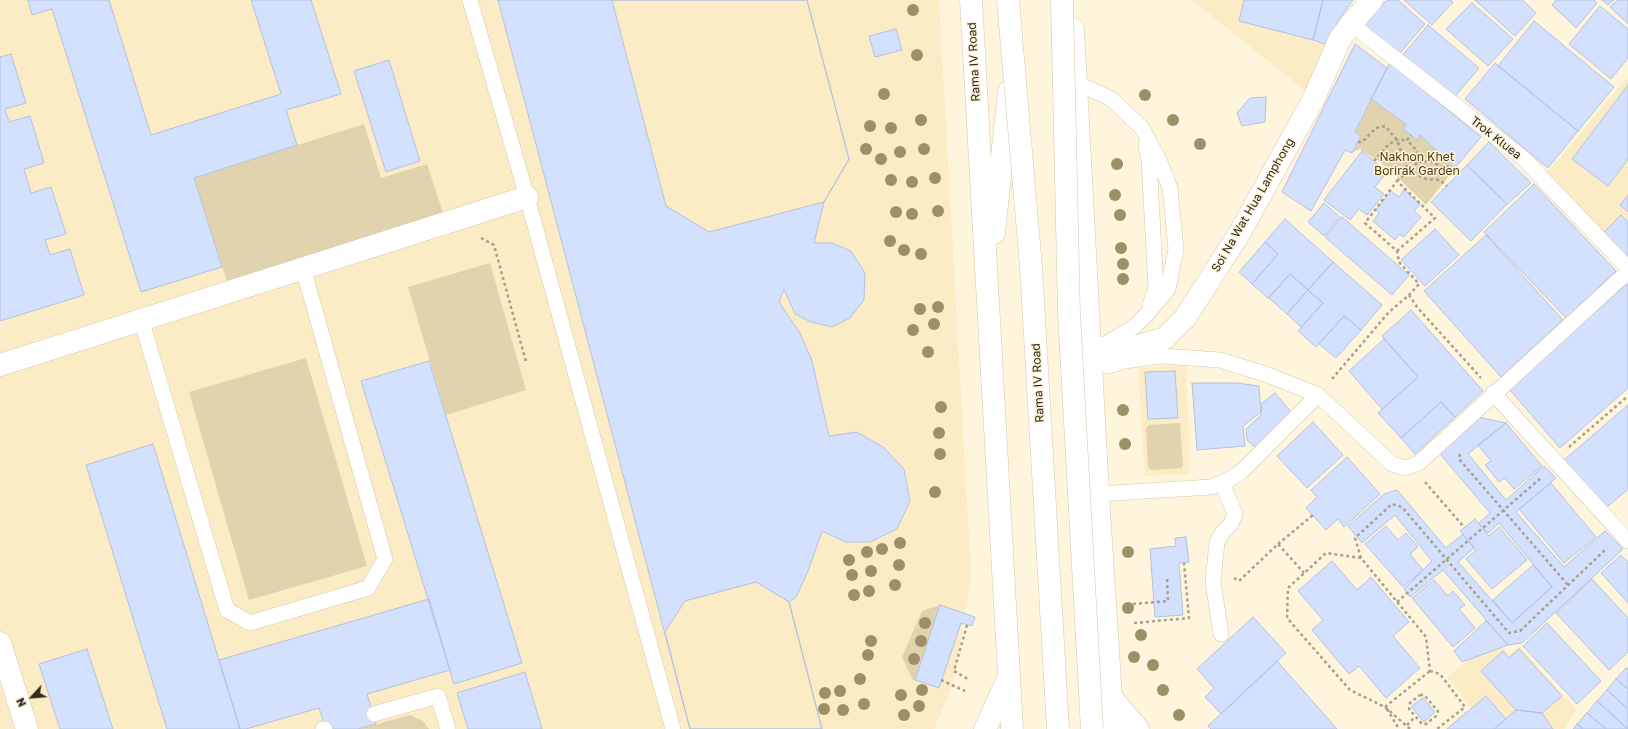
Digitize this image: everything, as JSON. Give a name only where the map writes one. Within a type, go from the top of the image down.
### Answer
[{"type":"main road","name":"Rama IV Road","points":[[971,0],[1012,729]]},
{"type":"main road","name":"Rama IV Road","points":[[1008,0],[1031,267],[1058,729]]},
{"type":"main road","name":"Rama IV Road","points":[[987,292],[1007,128],[1011,70],[1012,0]]},
{"type":"main road","points":[[1054,0],[1062,88],[1086,285]]},
{"type":"main road","points":[[1062,0],[1069,313],[1092,729]]},
{"type":"main road","points":[[1071,0],[1098,494],[1113,729]]},
{"type":"main road","name":"Soi Na Wat Hua Lamphong","points":[[1091,360],[1165,338],[1185,318],[1239,234],[1313,100],[1340,39],[1372,0]]},
{"type":"main road","points":[[0,365],[527,197]]},
{"type":"main road","points":[[0,643],[27,729]]},
{"type":"main road","points":[[985,729],[1008,676]]},
{"type":"main road","points":[[1111,697],[1138,729]]},
{"type":"lane","points":[[470,0],[527,197],[673,729]]},
{"type":"lane","name":"Trok Kluea","points":[[1351,24],[1399,63],[1523,158],[1628,268]]},
{"type":"lane","points":[[1076,83],[1110,98],[1142,128],[1159,160],[1170,188],[1176,249],[1168,289],[1134,327],[1107,343],[1091,360]]},
{"type":"lane","points":[[1142,128],[1149,161],[1156,288],[1147,314]]},
{"type":"lane","points":[[142,320],[227,610],[250,623],[368,588],[385,559],[303,268]]},
{"type":"lane","points":[[1091,360],[1124,361],[1161,356],[1220,360],[1268,375],[1318,395],[1392,464],[1405,468],[1419,463],[1493,393],[1621,278],[1628,274]]},
{"type":"lane","points":[[1493,393],[1557,461],[1625,537]]},
{"type":"lane","points":[[1098,494],[1211,487],[1222,483],[1241,472],[1318,395]]},
{"type":"lane","points":[[1221,634],[1213,582],[1217,542],[1223,532],[1231,524],[1235,514],[1222,483]]},
{"type":"lane","points":[[374,714],[438,696],[448,729]]},
{"type":"path","points":[[1358,142],[1362,142],[1376,128],[1384,126],[1397,140],[1408,171],[1426,179],[1440,180],[1447,186]]},
{"type":"path","points":[[1407,140],[1411,135]]},
{"type":"path","points":[[1374,161],[1389,144],[1397,140],[1407,140],[1417,151],[1418,162]]},
{"type":"path","points":[[1318,395],[1388,312],[1409,295],[1419,284],[1399,262],[1397,252],[1365,223],[1397,181],[1418,162],[1430,161],[1444,168],[1452,165]]},
{"type":"path","points":[[1397,181],[1435,218],[1397,252]]},
{"type":"path","points":[[449,221],[494,245],[526,362]]},
{"type":"path","points":[[1409,295],[1417,307],[1486,383],[1493,393]]},
{"type":"path","points":[[1397,602],[1503,510],[1628,396]]},
{"type":"path","points":[[1461,451],[1459,459],[1568,585]]},
{"type":"path","points":[[1411,466],[1464,527]]},
{"type":"path","points":[[1430,672],[1426,637],[1361,558],[1355,538],[1392,504],[1402,507],[1509,633],[1520,631],[1568,585],[1625,537]]},
{"type":"path","points":[[1239,581],[1278,544],[1313,515]]},
{"type":"path","points":[[1278,544],[1304,573]]},
{"type":"path","points":[[1361,558],[1326,553],[1288,588],[1287,618],[1350,690],[1386,707],[1410,729]]},
{"type":"path","points":[[1134,623],[1189,618],[1184,563]]},
{"type":"path","points":[[1133,604],[1168,601],[1167,576]]},
{"type":"path","points":[[967,625],[954,671],[968,678]]},
{"type":"path","points":[[1386,707],[1430,672],[1440,674],[1465,707],[1437,729]]},
{"type":"path","points":[[942,680],[965,691]]},
{"type":"path","points":[[1420,695],[1424,695],[1438,711],[1436,716],[1426,724],[1422,724],[1415,717],[1409,709],[1410,703],[1420,695]]},
{"type":"path","points":[[1386,707],[1399,729]]},
{"type":"path","points":[[1407,725],[1415,717]]},
{"type":"shaded area","points":[[0,0],[939,0],[971,577],[953,683],[934,729],[0,729]]},
{"type":"shaded area","points":[[1192,0],[1353,0],[1338,21],[1309,94]]},
{"type":"shaded area","points":[[1628,76],[1628,261],[1546,174]]},
{"type":"shaded area","points":[[1186,365],[1190,474],[1145,476],[1138,368]]},
{"type":"shaded area","points":[[1495,639],[1510,655],[1519,646],[1576,709],[1565,729],[1445,729],[1471,707],[1447,677]]},
{"type":"green space","name":"Nakhon Khet Borirak Garden","points":[[1371,99],[1406,124],[1404,129],[1417,140],[1420,135],[1455,168],[1426,205],[1387,167],[1360,149],[1352,153],[1361,136],[1355,132]]},
{"type":"green space","points":[[364,124],[381,178],[427,164],[443,213],[227,281],[194,178]]},
{"type":"green space","points":[[490,263],[526,390],[446,415],[408,287]]},
{"type":"green space","points":[[306,358],[367,566],[249,600],[189,392]]},
{"type":"green space","points":[[1180,423],[1183,465],[1181,468],[1151,470],[1148,467],[1146,428],[1149,425]]},
{"type":"green space","points":[[940,605],[915,680],[913,680],[902,657],[922,611]]},
{"type":"green space","points":[[410,715],[423,721],[429,729],[359,729]]},
{"type":"building","points":[[28,0],[109,0],[151,135],[281,94],[251,0],[311,0],[341,94],[286,110],[297,145],[194,178],[222,267],[141,292],[52,9],[32,15]]},
{"type":"building","points":[[498,0],[807,0],[849,159],[824,202],[814,243],[832,243],[851,251],[865,273],[864,300],[850,318],[832,327],[811,322],[795,314],[784,289],[779,302],[800,333],[812,361],[829,436],[857,432],[883,447],[904,469],[910,501],[897,529],[870,542],[846,542],[822,531],[808,571],[796,597],[789,602],[822,729],[690,729]]},
{"type":"building","points":[[612,0],[807,0],[849,159],[824,202],[709,232],[666,206]]},
{"type":"building","points":[[1244,0],[1323,0],[1313,40],[1239,21]]},
{"type":"building","points":[[1323,0],[1353,0],[1338,21],[1328,45],[1313,40]]},
{"type":"building","points":[[1387,0],[1398,0],[1425,24],[1400,53],[1363,24]]},
{"type":"building","points":[[1404,0],[1451,0],[1453,2],[1432,25]]},
{"type":"building","points":[[1475,0],[1523,0],[1536,13],[1515,36]]},
{"type":"building","points":[[1556,0],[1594,0],[1597,3],[1576,28],[1552,5]]},
{"type":"building","points":[[1602,0],[1614,0],[1608,5]]},
{"type":"building","points":[[1618,0],[1628,0],[1628,24],[1610,7]]},
{"type":"building","points":[[1472,3],[1513,39],[1488,66],[1446,29]]},
{"type":"building","points":[[1600,6],[1628,29],[1628,58],[1611,79],[1569,44]]},
{"type":"building","points":[[1534,21],[1614,87],[1578,131],[1498,66]]},
{"type":"building","points":[[1428,25],[1479,68],[1452,100],[1401,57]]},
{"type":"building","points":[[896,29],[902,50],[875,57],[869,36]]},
{"type":"building","points":[[1355,44],[1387,68],[1355,132],[1361,136],[1352,153],[1345,150],[1311,211],[1282,192]]},
{"type":"building","points":[[11,54],[26,103],[5,109],[9,122],[30,116],[44,163],[24,169],[31,193],[51,187],[66,234],[45,240],[50,255],[70,249],[84,295],[0,321],[0,57]]},
{"type":"building","points":[[389,60],[420,161],[386,172],[354,71]]},
{"type":"building","points":[[1390,63],[1481,137],[1455,168],[1420,135],[1417,140],[1403,129],[1406,124],[1371,99]]},
{"type":"building","points":[[1495,63],[1578,131],[1548,168],[1465,99]]},
{"type":"building","points":[[1628,85],[1628,159],[1608,186],[1572,159]]},
{"type":"building","points":[[1266,97],[1265,122],[1242,126],[1237,113],[1250,98]]},
{"type":"building","points":[[1489,142],[1531,183],[1507,204],[1467,165]]},
{"type":"building","points":[[1362,151],[1387,172],[1375,187],[1384,194],[1367,215],[1359,209],[1350,220],[1324,200]]},
{"type":"building","points":[[1467,165],[1507,204],[1471,241],[1431,202]]},
{"type":"building","points":[[1534,184],[1616,271],[1566,318],[1484,232]]},
{"type":"building","points":[[1404,190],[1420,204],[1414,211],[1421,217],[1404,237],[1399,234],[1395,240],[1373,221],[1379,213],[1376,210],[1391,191],[1399,197]]},
{"type":"building","points":[[1628,195],[1628,212],[1620,205]]},
{"type":"building","points":[[1324,203],[1340,217],[1324,236],[1308,222]]},
{"type":"building","points":[[1621,215],[1628,222],[1628,258],[1604,232]]},
{"type":"building","points":[[1342,217],[1409,275],[1392,295],[1325,237]]},
{"type":"building","points":[[1285,219],[1333,262],[1308,290],[1290,274],[1268,298],[1252,284],[1278,254],[1265,242]]},
{"type":"building","points":[[1435,229],[1459,255],[1425,286],[1401,260]]},
{"type":"building","points":[[1486,235],[1563,320],[1501,377],[1424,291]]},
{"type":"building","points":[[1265,242],[1278,254],[1252,284],[1239,272]]},
{"type":"building","points":[[1333,262],[1382,305],[1361,330],[1344,316],[1316,347],[1298,331],[1323,303],[1308,290]]},
{"type":"building","points":[[1290,274],[1308,290],[1287,314],[1269,298]]},
{"type":"building","points":[[1628,283],[1628,388],[1560,448],[1509,389]]},
{"type":"building","points":[[1308,290],[1323,303],[1301,327],[1287,314]]},
{"type":"building","points":[[1411,310],[1483,391],[1455,417],[1441,402],[1401,438],[1378,413],[1418,377],[1382,336]]},
{"type":"building","points":[[1344,316],[1361,330],[1336,358],[1319,344]]},
{"type":"building","points":[[1384,339],[1418,377],[1382,409],[1349,371]]},
{"type":"building","points":[[429,361],[522,663],[454,684],[361,381]]},
{"type":"building","points":[[1175,371],[1178,418],[1148,419],[1145,372]]},
{"type":"building","points":[[1192,383],[1236,383],[1259,386],[1261,412],[1243,426],[1245,446],[1197,450]]},
{"type":"building","points":[[1275,393],[1292,413],[1256,448],[1247,440],[1246,429],[1261,415],[1262,403]]},
{"type":"building","points":[[1441,402],[1455,417],[1415,454],[1401,438]]},
{"type":"building","points":[[1628,405],[1628,489],[1606,508],[1564,460]]},
{"type":"building","points":[[1477,417],[1506,423],[1468,454],[1506,500],[1544,466],[1556,478],[1516,512],[1564,567],[1605,531],[1623,549],[1522,643],[1508,645],[1443,570],[1410,597],[1404,589],[1432,561],[1395,515],[1362,543],[1348,526],[1384,494],[1397,490],[1446,548],[1463,534],[1474,548],[1458,562],[1512,623],[1552,587],[1499,523],[1488,533],[1483,528],[1479,523],[1490,513],[1441,455],[1444,445]]},
{"type":"building","points":[[1313,422],[1343,455],[1307,488],[1277,456]]},
{"type":"building","points":[[1506,423],[1542,466],[1514,489],[1505,478],[1499,482],[1485,465],[1491,461],[1478,445]]},
{"type":"building","points":[[153,444],[240,729],[167,729],[86,465]]},
{"type":"building","points":[[1347,457],[1380,494],[1344,527],[1338,519],[1326,530],[1306,508],[1317,497],[1311,490]]},
{"type":"building","points":[[1551,483],[1596,537],[1564,563],[1519,509]]},
{"type":"building","points":[[1475,519],[1489,536],[1499,527],[1527,560],[1492,589],[1466,559],[1476,550],[1460,531]]},
{"type":"building","points":[[1386,526],[1398,540],[1406,533],[1418,547],[1410,554],[1423,570],[1403,587],[1365,544]]},
{"type":"building","points":[[1186,537],[1189,562],[1179,563],[1183,615],[1155,617],[1150,549],[1176,546],[1175,538]]},
{"type":"building","points":[[1621,555],[1628,562],[1628,603],[1601,573]]},
{"type":"building","points":[[1332,561],[1357,590],[1371,577],[1409,622],[1393,636],[1420,668],[1386,698],[1359,666],[1349,674],[1312,630],[1323,620],[1298,591]]},
{"type":"building","points":[[1533,565],[1552,587],[1512,623],[1493,600]]},
{"type":"building","points":[[1592,579],[1628,618],[1628,652],[1609,670],[1556,613]]},
{"type":"building","points":[[1434,580],[1448,596],[1453,591],[1465,605],[1459,609],[1475,628],[1453,647],[1412,598]]},
{"type":"building","points":[[756,582],[789,602],[822,729],[690,729],[665,632],[685,601]]},
{"type":"building","points":[[429,599],[450,670],[367,694],[376,724],[358,729],[326,729],[319,708],[246,729],[240,729],[219,660]]},
{"type":"building","points":[[940,605],[975,617],[972,626],[961,623],[939,688],[915,680]]},
{"type":"building","points":[[1253,617],[1286,653],[1221,714],[1205,697],[1214,688],[1197,669]]},
{"type":"building","points":[[1486,621],[1508,645],[1462,662],[1454,651]]},
{"type":"building","points":[[1547,623],[1601,681],[1577,704],[1523,646]]},
{"type":"building","points":[[87,649],[113,729],[60,729],[39,664]]},
{"type":"building","points":[[1519,649],[1562,696],[1542,713],[1516,710],[1481,671],[1503,651],[1509,658]]},
{"type":"building","points":[[1277,661],[1337,729],[1211,729],[1208,726]]},
{"type":"building","points":[[1626,668],[1628,669],[1628,689],[1616,679]]},
{"type":"building","points":[[525,672],[542,729],[468,729],[457,693]]},
{"type":"building","points":[[1616,679],[1628,689],[1628,709],[1607,690]]},
{"type":"building","points":[[1607,690],[1628,709],[1628,729],[1597,701]]},
{"type":"building","points":[[1486,696],[1506,719],[1494,729],[1447,729]]},
{"type":"building","points":[[1423,698],[1435,712],[1424,722],[1411,707]]},
{"type":"building","points":[[1597,701],[1628,729],[1606,729],[1587,713]]},
{"type":"building","points":[[1516,710],[1542,713],[1553,729],[1494,729]]},
{"type":"building","points":[[1587,713],[1606,729],[1583,729],[1577,724]]},
{"type":"building","points":[[1577,724],[1583,729],[1573,729]]}]
